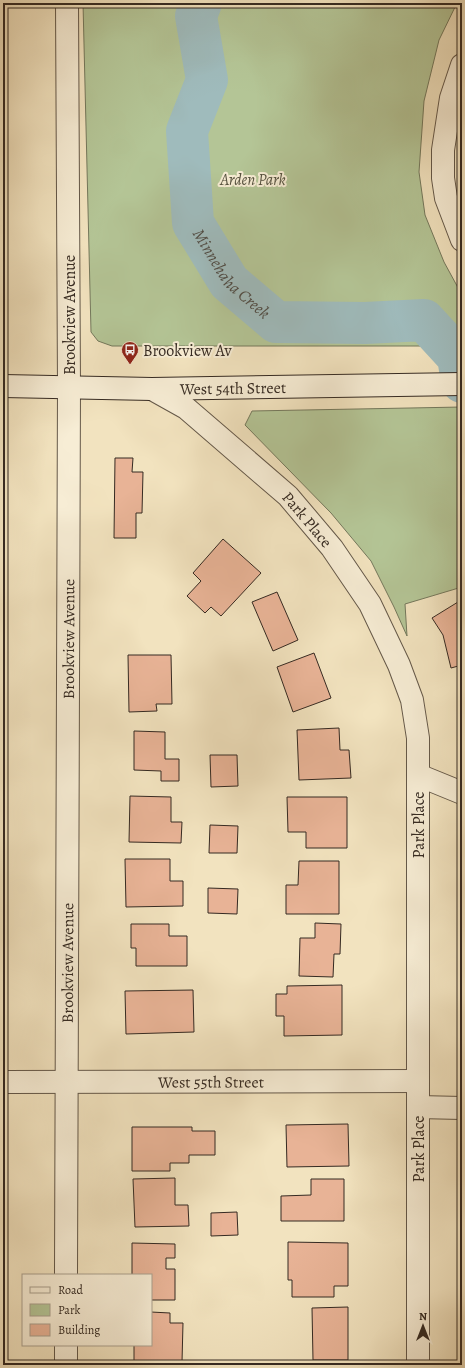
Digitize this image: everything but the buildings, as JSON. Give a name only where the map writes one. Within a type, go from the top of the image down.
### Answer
[{"type":"street","name":"Brookview Avenue","points":[[66,1274],[69,387],[67,3]]},
{"type":"street","points":[[462,65],[451,98],[443,150],[443,178],[446,198],[462,240]]},
{"type":"street","name":"West 54th Street","points":[[3,386],[152,389],[462,384]]},
{"type":"street","name":"Park Place","points":[[152,389],[186,408],[288,496],[332,548],[370,604],[400,665],[412,700],[418,738],[418,1365]]},
{"type":"street","points":[[418,774],[462,793]]},
{"type":"street","name":"West 55th Street","points":[[3,1082],[418,1081]]},
{"type":"street","points":[[418,1107],[462,1108]]},
{"type":"street","points":[[66,1346],[66,1365]]},
{"type":"green space","name":"Arden Park","points":[[83,3],[457,3],[439,40],[424,101],[419,172],[425,215],[444,262],[462,295],[462,346],[112,346],[98,341],[91,332]]},
{"type":"green space","points":[[462,407],[462,587],[405,604],[407,636],[371,561],[331,513],[245,425],[252,411]]},
{"type":"waterway","name":"Minnehaha Creek","points":[[201,3],[196,16],[207,80],[187,131],[193,223],[229,282],[276,322],[365,323],[424,320],[458,357],[462,382]]},
{"type":"place","name":"Brookview Av","points":[[130,365]]}]
